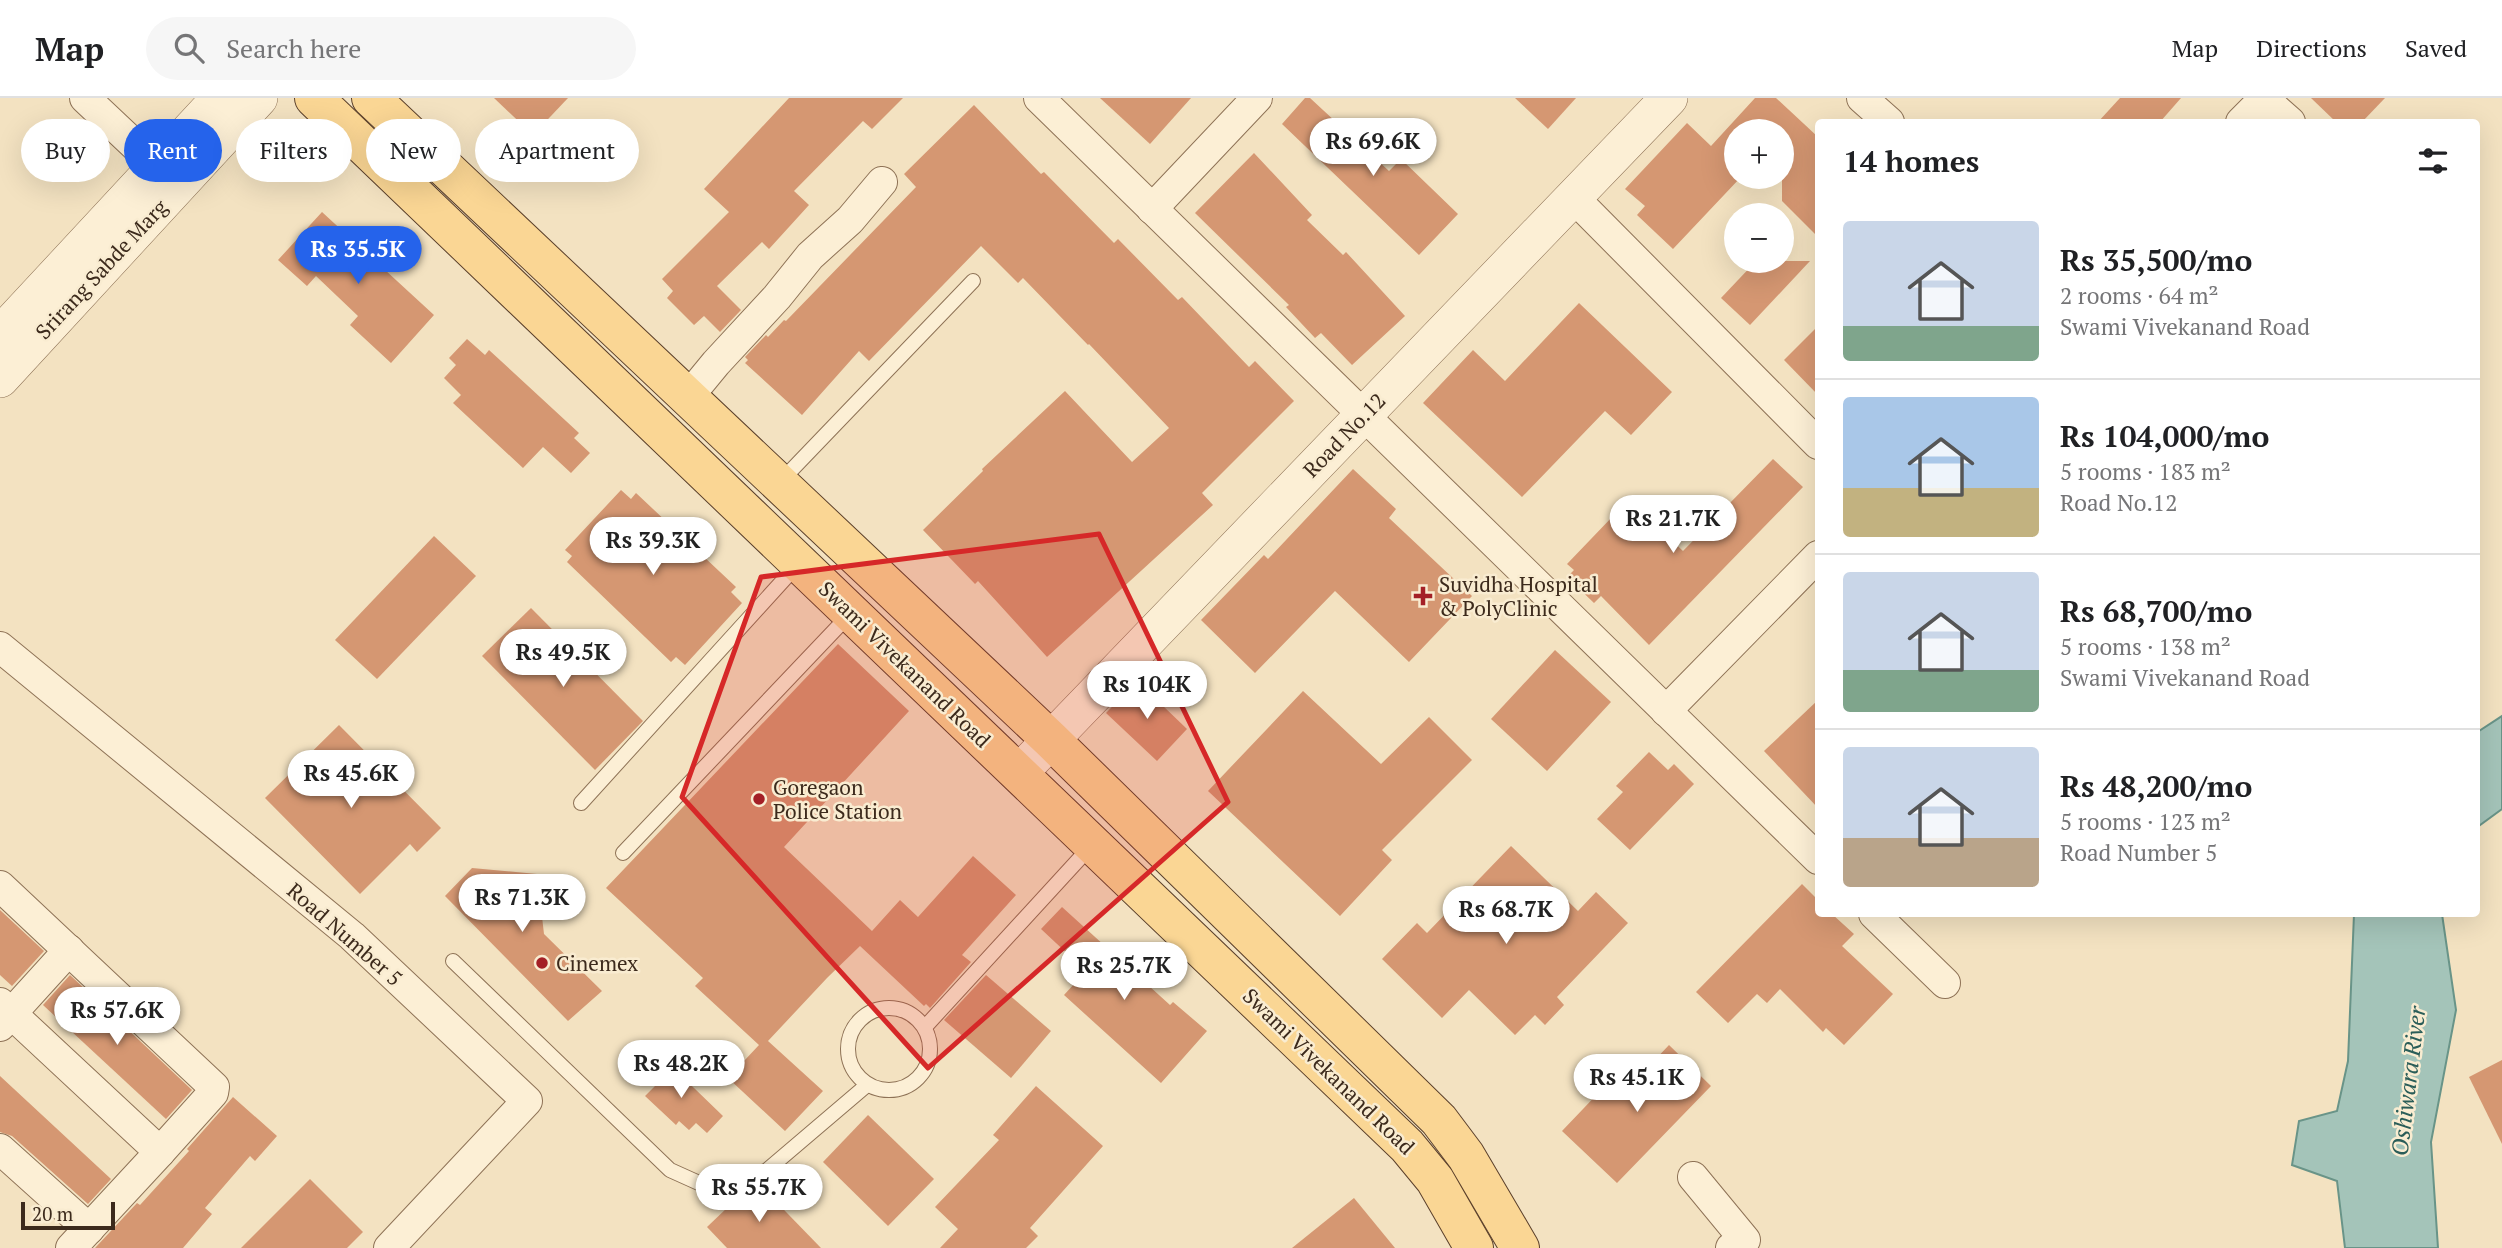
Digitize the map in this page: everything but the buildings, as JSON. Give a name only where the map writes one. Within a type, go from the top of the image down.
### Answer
[{"type":"main road","name":"Swami Vivekanand Road","points":[[314,98],[1408,1146],[1435,1180],[1474,1248]]},
{"type":"main road","name":"Swami Vivekanand Road","points":[[371,98],[1051,740],[1439,1120],[1466,1156],[1520,1248]]},
{"type":"street","points":[[85,98],[124,135]]},
{"type":"street","name":"Srirang Sabde Marg","points":[[201,119],[220,98]]},
{"type":"street","name":"Srirang Sabde Marg","points":[[0,379],[259,98]]},
{"type":"street","points":[[1039,98],[1815,856]]},
{"type":"street","points":[[1152,208],[1257,98]]},
{"type":"street","name":"Road No.12","points":[[1019,773],[1669,98]]},
{"type":"street","points":[[1862,98],[1886,119]]},
{"type":"street","points":[[2244,119],[2264,98],[2287,119]]},
{"type":"street","name":"Srirang Sabde Marg","points":[[0,335],[142,182]]},
{"type":"street","points":[[688,397],[810,256],[850,220],[882,182]]},
{"type":"street","points":[[1573,197],[1815,441]]},
{"type":"street","points":[[1666,711],[1815,559]]},
{"type":"street","name":"Road Number 5","points":[[0,647],[352,936],[527,1101],[389,1248]]},
{"type":"street","points":[[0,886],[214,1087],[213,1093],[80,1238],[0,1149]]},
{"type":"street","points":[[1877,917],[1945,983]]},
{"type":"street","points":[[69,950],[4,1014],[160,1152]]},
{"type":"street","points":[[1693,1177],[1745,1240],[1731,1248]]},
{"type":"lane","points":[[779,483],[973,281]]},
{"type":"lane","points":[[581,803],[799,563]]},
{"type":"lane","points":[[622,853],[852,613]]},
{"type":"lane","points":[[925,1027],[1093,844]]},
{"type":"lane","points":[[453,961],[670,1170],[710,1188],[766,1171],[867,1085]]},
{"type":"lane","points":[[890,1007],[904,1010],[925,1027],[930,1040],[926,1067],[918,1079],[907,1087],[880,1090],[867,1085],[857,1076],[850,1064],[847,1051],[849,1037],[855,1025],[877,1009],[890,1007]]},
{"type":"highlighted area","points":[[1099,534],[1228,802],[928,1068],[682,797],[761,577]]},
{"type":"water","points":[[2502,716],[2502,809],[2480,825],[2480,730]]},
{"type":"water","name":"Oshiwara River","points":[[2354,917],[2442,917],[2456,1010],[2431,1142],[2438,1248],[2345,1248],[2337,1181],[2292,1165],[2299,1121],[2337,1111],[2348,1061]]},
{"type":"place","name":"Suvidha Hospital & PolyClinic","points":[[1423,596]]},
{"type":"place","name":"Goregaon Police Station","points":[[759,799]]},
{"type":"place","name":"Cinemex","points":[[542,963]]}]
